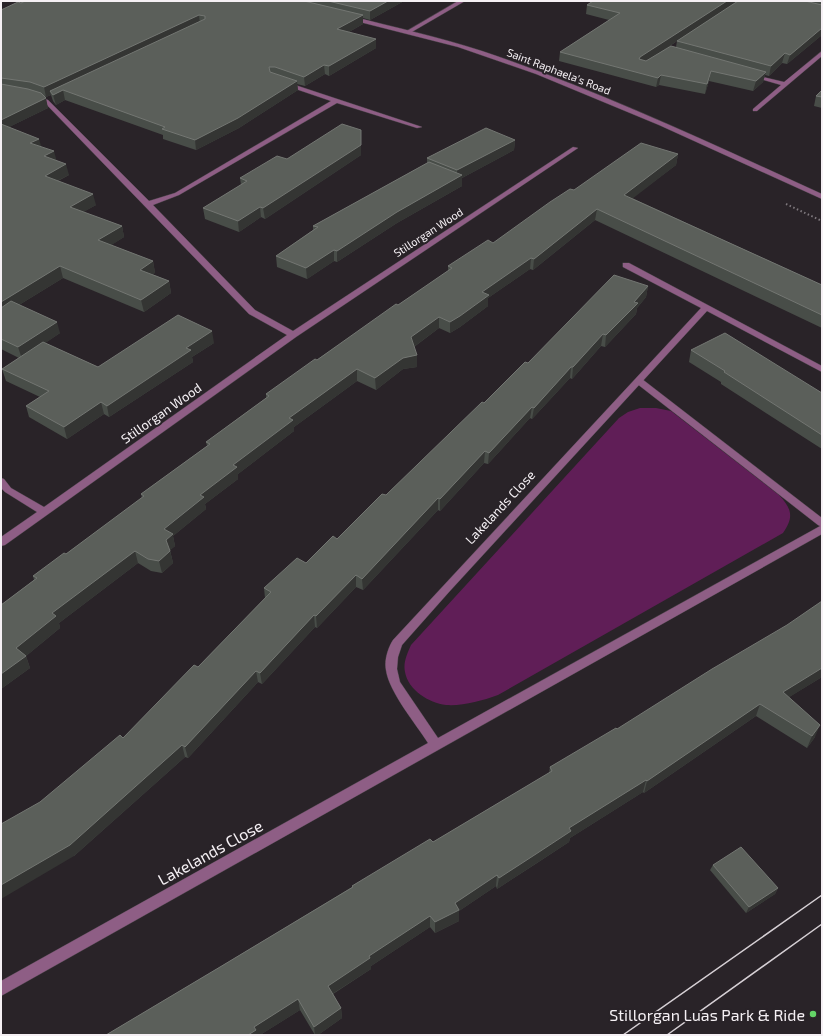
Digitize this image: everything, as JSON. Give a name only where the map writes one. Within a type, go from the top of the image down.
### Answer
[{"type":"street","points":[[408,32],[462,1]]},
{"type":"street","name":"Saint Raphaela’s Road","points":[[340,15],[408,32],[494,57],[593,94],[822,197]]},
{"type":"street","points":[[755,110],[822,53]]},
{"type":"street","points":[[744,73],[785,84]]},
{"type":"street","points":[[280,82],[419,127]]},
{"type":"street","points":[[24,94],[50,99],[252,312],[293,335]]},
{"type":"street","points":[[148,204],[177,194],[337,100]]},
{"type":"street","name":"Stillorgan Wood","points":[[1,542],[293,335],[575,148]]},
{"type":"street","points":[[626,265],[822,369]]},
{"type":"street","name":"Lakelands Close","points":[[436,745],[395,683],[391,669],[392,657],[397,643],[445,588],[639,381],[706,307]]},
{"type":"street","points":[[639,381],[822,523]]},
{"type":"street","points":[[1,481],[8,490],[43,511]]},
{"type":"street","name":"Lakelands Close","points":[[1,989],[822,529]]},
{"type":"path","points":[[780,201],[822,221]]},
{"type":"shaded area","points":[[640,408],[656,408],[671,411],[779,495],[787,505],[790,513],[789,522],[783,533],[498,695],[472,703],[446,705],[433,702],[420,694],[410,684],[405,672],[405,662],[411,645],[619,418],[628,412]]},
{"type":"building","points":[[25,1],[304,1],[363,15],[337,29],[376,39],[329,66],[324,65],[304,77],[275,67],[269,67],[270,72],[297,81],[238,118],[195,140],[162,129],[165,127],[63,90],[53,95],[50,91],[205,19],[205,16],[199,15],[44,87],[30,82],[1,78],[1,10],[18,2],[21,3]]},
{"type":"building","points":[[328,1],[388,1],[370,11]]},
{"type":"building","points":[[593,1],[727,1],[639,59],[646,61],[671,46],[766,72],[756,81],[711,71],[707,84],[661,75],[658,78],[560,52],[620,13],[587,5]]},
{"type":"building","points":[[738,1],[805,1],[822,5],[822,28],[790,55],[785,53],[771,66],[677,41]]},
{"type":"building","points":[[1,84],[41,93],[46,98],[1,120]]},
{"type":"building","points":[[822,90],[822,97],[816,96]]},
{"type":"building","points":[[1,124],[39,139],[30,143],[54,151],[44,156],[66,164],[45,176],[93,194],[70,207],[122,226],[98,240],[153,261],[140,270],[169,281],[141,300],[60,266],[1,302]]},
{"type":"building","points":[[342,124],[361,130],[361,145],[263,208],[260,207],[238,221],[203,208],[247,181],[240,178],[277,156],[287,159]]},
{"type":"building","points":[[486,128],[515,140],[457,170],[427,158]]},
{"type":"building","points":[[641,143],[678,154],[624,195],[822,285],[822,315],[597,209],[534,259],[531,258],[482,292],[489,295],[460,316],[450,322],[439,317],[411,337],[417,355],[403,358],[375,378],[357,369],[289,418],[293,420],[233,465],[237,467],[200,495],[204,497],[164,529],[173,534],[166,540],[170,551],[159,561],[148,559],[135,551],[52,613],[56,616],[16,648],[26,656],[1,674],[1,605],[37,578],[33,576],[64,553],[66,554],[144,496],[141,494],[210,444],[206,442],[269,396],[266,394],[315,359],[317,360],[396,304],[398,305],[452,268],[448,266],[488,240],[493,243],[550,202],[570,189],[574,190]]},
{"type":"building","points":[[429,162],[462,175],[397,212],[337,251],[334,250],[306,268],[276,256],[318,227],[313,226]]},
{"type":"building","points":[[614,275],[648,286],[634,302],[638,303],[606,335],[603,334],[534,408],[532,407],[489,453],[485,451],[440,499],[438,498],[362,579],[356,575],[316,616],[314,615],[260,673],[256,671],[185,747],[182,745],[70,845],[1,885],[1,824],[40,802],[120,735],[123,738],[194,665],[198,667],[271,592],[264,588],[297,558],[306,563],[333,536],[337,539],[382,494],[386,495],[482,402],[484,403],[525,362],[528,363]]},
{"type":"building","points":[[11,301],[57,322],[18,347],[1,339],[1,308]]},
{"type":"building","points":[[178,315],[212,331],[186,348],[191,350],[107,406],[101,402],[64,427],[26,406],[49,391],[2,369],[43,342],[98,367]]},
{"type":"building","points":[[725,333],[822,393],[822,435],[691,350]]},
{"type":"building","points":[[822,601],[822,668],[783,692],[820,725],[812,736],[760,704],[647,781],[646,780],[569,828],[571,831],[536,854],[499,878],[497,875],[455,903],[459,910],[435,922],[430,916],[369,956],[370,958],[328,986],[341,1008],[314,1027],[298,999],[254,1027],[256,1030],[248,1035],[106,1035],[353,887],[352,886],[430,839],[433,842],[552,771],[550,767],[616,728],[617,729],[712,669],[787,625]]},
{"type":"building","points":[[741,847],[778,888],[749,907],[713,865]]},
{"type":"tram line","points":[[623,1035],[822,895]]},
{"type":"tram line","points":[[667,1035],[822,924]]},
{"type":"place","name":"Stillorgan Luas Park & Ride","points":[[813,1014]]}]
